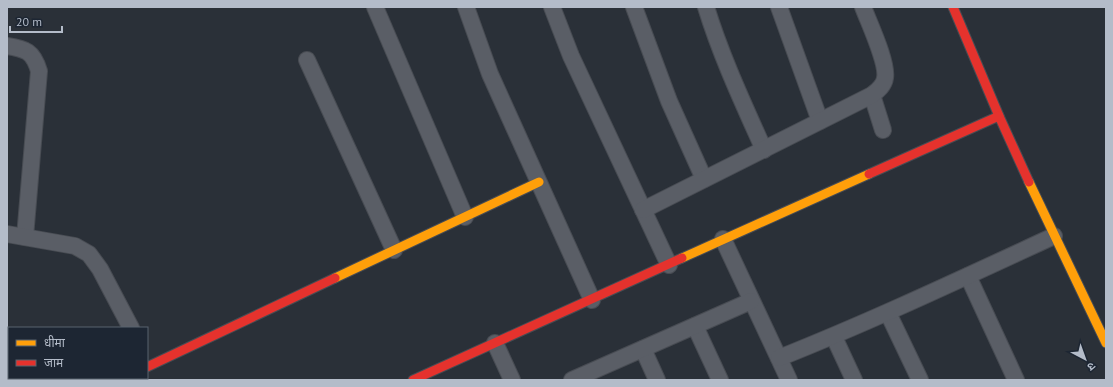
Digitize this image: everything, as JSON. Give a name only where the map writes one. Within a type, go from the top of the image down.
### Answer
[{"type":"street","points":[[375,7],[465,217]]},
{"type":"street","points":[[466,7],[490,74],[592,300]]},
{"type":"street","points":[[552,7],[570,56],[669,265]]},
{"type":"street","points":[[634,7],[669,101],[704,179]]},
{"type":"street","points":[[706,7],[712,28],[764,150]]},
{"type":"street","points":[[779,7],[820,121]]},
{"type":"street","points":[[643,210],[872,95],[880,89],[885,79],[885,67],[863,7]]},
{"type":"street","points":[[953,7],[999,116],[1054,236],[1106,343]]},
{"type":"street","points":[[7,46],[21,48],[29,52],[36,60],[39,71],[25,236]]},
{"type":"street","points":[[307,60],[394,250]]},
{"type":"street","points":[[872,95],[883,130]]},
{"type":"street","points":[[413,380],[669,265],[723,239],[999,116]]},
{"type":"street","points":[[148,364],[538,182]]},
{"type":"street","points":[[7,234],[76,246],[89,254],[100,269],[130,327]]},
{"type":"street","points":[[779,358],[834,337],[1054,236]]},
{"type":"street","points":[[723,239],[789,380]]},
{"type":"street","points":[[968,276],[1016,380]]},
{"type":"street","points":[[581,378],[642,349],[751,301]]},
{"type":"street","points":[[888,313],[920,380]]},
{"type":"street","points":[[695,326],[720,380]]},
{"type":"street","points":[[834,337],[854,380]]},
{"type":"street","points":[[496,343],[512,380]]},
{"type":"street","points":[[642,349],[657,380]]},
{"type":"traffic: slow","points":[[682,258],[869,174]]},
{"type":"traffic: slow","points":[[335,278],[539,182]]},
{"type":"traffic: slow","points":[[1029,182],[1106,343]]},
{"type":"traffic: jam","points":[[953,7],[999,116],[1029,182]]},
{"type":"traffic: jam","points":[[869,174],[999,116]]},
{"type":"traffic: jam","points":[[413,380],[682,258]]},
{"type":"traffic: jam","points":[[148,367],[335,278]]}]
